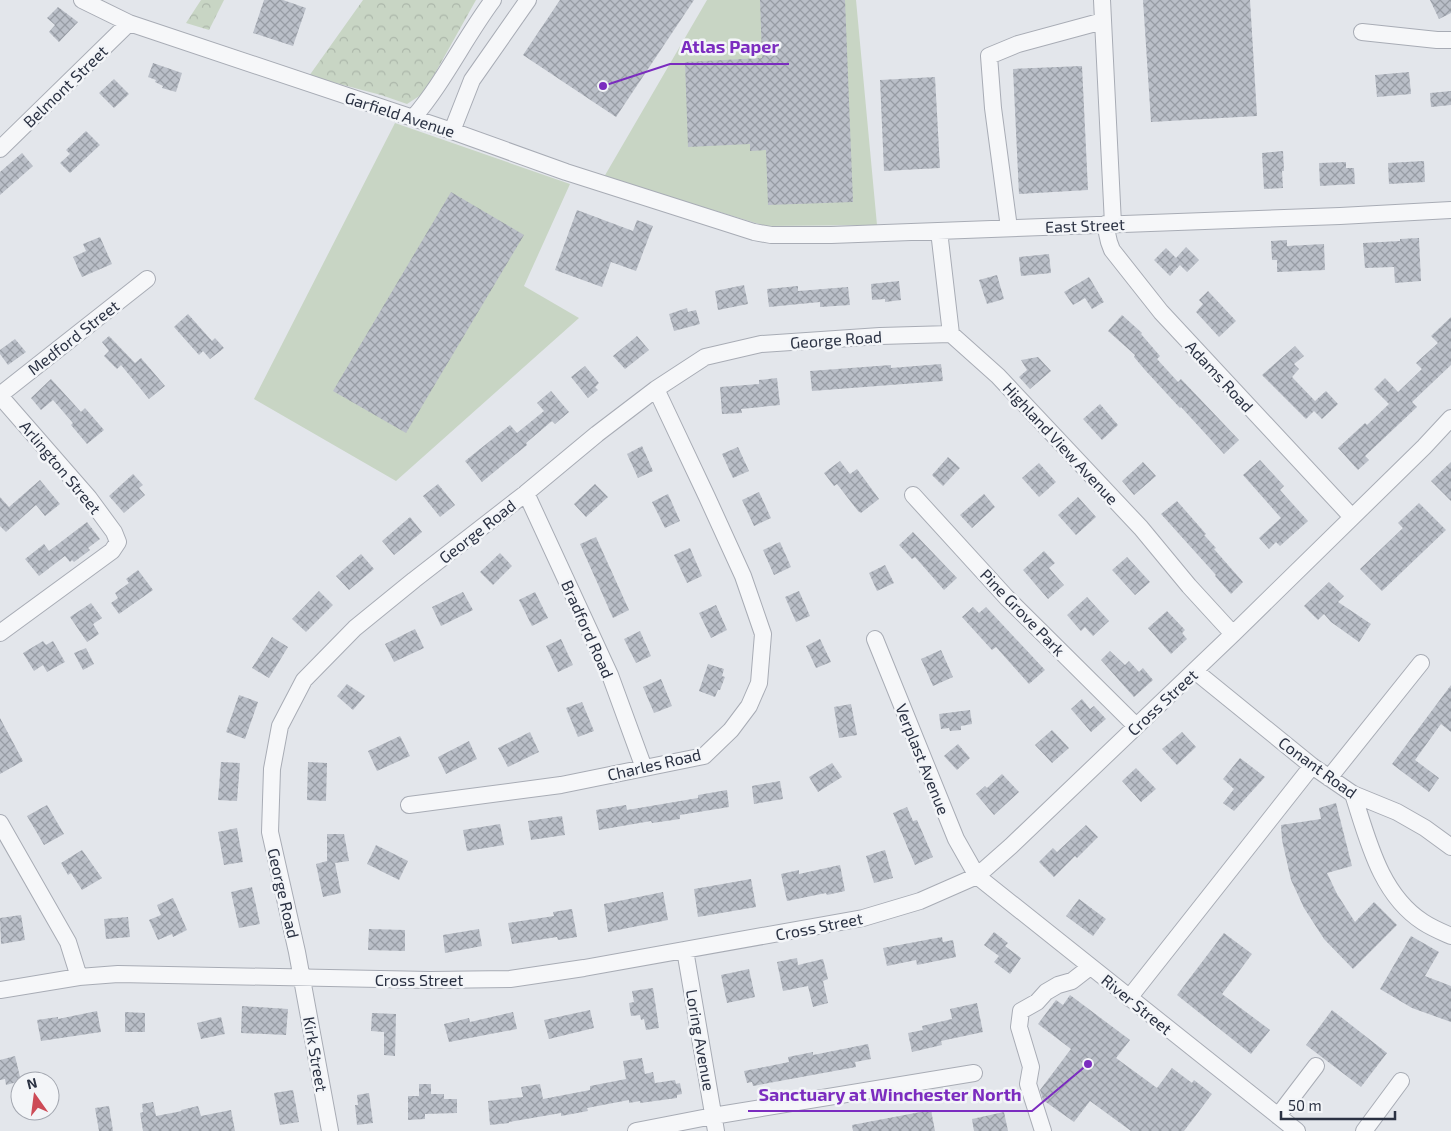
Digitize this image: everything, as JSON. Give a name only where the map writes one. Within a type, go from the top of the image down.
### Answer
[{"type":"street","name":"Garfield Avenue","points":[[82,0],[129,24],[721,223]]},
{"type":"street","points":[[413,118],[432,96],[493,0]]},
{"type":"street","points":[[452,131],[472,80],[528,0]]},
{"type":"street","name":"Adams Road","points":[[1102,0],[1109,242],[1112,250],[1161,312],[1352,517]]},
{"type":"street","points":[[1009,228],[992,108],[989,56],[1018,44],[1103,21]]},
{"type":"street","name":"Belmont Street","points":[[0,149],[129,24]]},
{"type":"street","points":[[1362,32],[1451,40]]},
{"type":"street","name":"East Street","points":[[721,223],[771,235],[831,235],[1340,216],[1451,210]]},
{"type":"street","points":[[939,232],[952,334]]},
{"type":"street","name":"Medford Street","points":[[0,395],[147,279]]},
{"type":"street","name":"George Road","points":[[302,977],[289,911],[270,832],[272,769],[280,726],[304,680],[355,628],[526,493],[597,434],[656,389],[705,357],[761,344],[880,336],[952,334]]},
{"type":"street","name":"Highland View Avenue","points":[[952,334],[998,376],[1141,528],[1189,586],[1234,634]]},
{"type":"street","name":"Charles Road","points":[[409,805],[561,785],[704,756],[731,730],[750,706],[759,683],[763,634],[743,576],[656,389]]},
{"type":"street","name":"Arlington Street","points":[[0,395],[93,503],[114,532],[118,542],[112,551],[0,633]]},
{"type":"street","name":"Cross Street","points":[[0,990],[80,977],[132,974],[430,980],[510,979],[863,918],[920,901],[977,876],[1059,801],[1234,634],[1451,418]]},
{"type":"street","name":"Bradford Road","points":[[526,493],[610,676],[644,768]]},
{"type":"street","name":"Pine Grove Park","points":[[913,495],[1007,598],[1136,726]]},
{"type":"street","name":"Verplast Avenue","points":[[875,639],[956,840],[977,876]]},
{"type":"street","points":[[1329,778],[1421,663]]},
{"type":"street","name":"Conant Road","points":[[1195,671],[1329,778],[1353,794],[1396,812],[1425,828],[1451,847]]},
{"type":"street","points":[[1129,998],[1312,766]]},
{"type":"street","points":[[1353,794],[1370,846],[1385,881],[1402,904],[1424,922],[1451,936]]},
{"type":"street","points":[[0,823],[68,942],[80,977]]},
{"type":"street","name":"River Street","points":[[977,876],[1297,1131]]},
{"type":"street","name":"Loring Avenue","points":[[685,950],[715,1124]]},
{"type":"street","points":[[1043,1131],[1028,1084],[1031,1068],[1019,1027],[1022,1011],[1037,1002],[1046,992],[1058,984],[1072,981],[1090,966]]},
{"type":"street","name":"Kirk Street","points":[[302,977],[330,1131]]},
{"type":"street","points":[[1278,1116],[1316,1066]]},
{"type":"street","points":[[636,1131],[715,1124],[974,1073]]},
{"type":"street","points":[[1364,1131],[1401,1081]]},
{"type":"green space","points":[[201,0],[224,0],[209,30],[186,23]]},
{"type":"green space","points":[[363,0],[476,0],[424,93],[407,104],[381,95],[309,76]]},
{"type":"green space","points":[[707,0],[856,0],[877,225],[766,226],[604,177]]},
{"type":"green space","points":[[395,123],[570,184],[524,286],[579,318],[396,481],[254,399]]},
{"type":"building","points":[[264,0],[283,0],[306,8],[293,46],[253,33]]},
{"type":"building","points":[[560,0],[694,0],[616,117],[523,55]]},
{"type":"building","points":[[760,0],[845,0],[853,202],[768,205],[766,150],[750,151],[750,144],[688,147],[685,62],[762,58]]},
{"type":"building","points":[[1143,0],[1250,0],[1257,116],[1151,122]]},
{"type":"building","points":[[1430,0],[1451,0],[1451,13],[1439,19]]},
{"type":"building","points":[[58,7],[78,22],[59,42],[49,32],[55,25],[47,18]]},
{"type":"building","points":[[153,63],[182,73],[176,92],[162,88],[163,86],[155,82],[156,80],[148,77]]},
{"type":"building","points":[[1082,66],[1088,190],[1019,194],[1013,69]]},
{"type":"building","points":[[1409,72],[1411,94],[1377,97],[1375,75]]},
{"type":"building","points":[[935,77],[940,168],[884,171],[880,80]]},
{"type":"building","points":[[114,79],[129,94],[114,108],[99,93]]},
{"type":"building","points":[[1451,91],[1451,105],[1431,107],[1430,93]]},
{"type":"building","points":[[86,131],[100,145],[70,173],[60,163],[70,154],[66,150]]},
{"type":"building","points":[[1283,151],[1283,188],[1264,189],[1262,153]]},
{"type":"building","points":[[22,153],[33,166],[0,195],[0,172]]},
{"type":"building","points":[[1424,161],[1425,182],[1389,184],[1388,163]]},
{"type":"building","points":[[1346,162],[1346,168],[1354,168],[1355,184],[1320,186],[1319,163]]},
{"type":"building","points":[[451,192],[524,235],[406,433],[333,391]]},
{"type":"building","points":[[577,210],[633,231],[637,220],[653,226],[636,271],[611,262],[602,287],[555,270]]},
{"type":"building","points":[[100,237],[112,264],[82,277],[73,257],[86,251],[83,244]]},
{"type":"building","points":[[1419,238],[1421,281],[1395,283],[1394,267],[1365,268],[1363,243]]},
{"type":"building","points":[[1287,240],[1287,246],[1324,244],[1325,270],[1277,272],[1277,260],[1272,260],[1271,241]]},
{"type":"building","points":[[1186,247],[1199,260],[1187,272],[1180,265],[1170,276],[1154,260],[1166,248],[1176,258]]},
{"type":"building","points":[[1049,254],[1051,273],[1021,276],[1019,257]]},
{"type":"building","points":[[997,275],[1004,299],[987,304],[979,280]]},
{"type":"building","points":[[1089,277],[1104,302],[1092,309],[1085,298],[1073,305],[1064,292]]},
{"type":"building","points":[[899,281],[901,300],[885,302],[885,299],[872,300],[871,284]]},
{"type":"building","points":[[744,285],[748,304],[718,310],[715,291]]},
{"type":"building","points":[[798,286],[798,291],[848,287],[850,305],[820,307],[820,302],[769,307],[767,289]]},
{"type":"building","points":[[1208,291],[1236,321],[1219,337],[1196,312],[1203,304],[1199,300]]},
{"type":"building","points":[[687,308],[688,312],[696,310],[700,324],[674,331],[669,314]]},
{"type":"building","points":[[188,314],[212,341],[215,338],[224,348],[210,359],[203,351],[199,355],[174,327]]},
{"type":"building","points":[[1122,315],[1142,333],[1160,356],[1157,359],[1178,382],[1181,379],[1239,440],[1224,454],[1145,370],[1134,357],[1135,355],[1108,331]]},
{"type":"building","points":[[1451,317],[1451,365],[1412,402],[1417,407],[1365,456],[1369,460],[1358,470],[1338,448],[1365,423],[1367,425],[1389,404],[1374,389],[1385,378],[1398,392],[1422,369],[1416,363],[1438,343],[1431,336]]},
{"type":"building","points":[[109,336],[135,363],[141,358],[165,386],[149,399],[121,365],[117,369],[104,356],[109,351],[102,342]]},
{"type":"building","points":[[637,336],[649,350],[625,369],[613,356]]},
{"type":"building","points":[[15,339],[26,352],[8,365],[0,354],[0,350]]},
{"type":"building","points":[[1295,346],[1304,356],[1294,364],[1299,369],[1292,377],[1315,401],[1326,391],[1338,404],[1322,419],[1314,411],[1306,419],[1262,375]]},
{"type":"building","points":[[1038,357],[1051,371],[1030,389],[1019,377],[1027,370],[1021,360]]},
{"type":"building","points":[[941,364],[943,381],[812,391],[810,371],[891,365],[891,368]]},
{"type":"building","points":[[585,366],[599,383],[595,387],[598,390],[588,398],[571,377]]},
{"type":"building","points":[[777,378],[780,405],[741,409],[742,413],[722,414],[720,387],[759,384],[759,380]]},
{"type":"building","points":[[51,379],[81,412],[85,408],[104,430],[87,444],[71,425],[73,423],[53,400],[41,410],[31,398]]},
{"type":"building","points":[[551,391],[569,412],[555,424],[552,421],[526,443],[527,445],[482,482],[465,461],[510,425],[517,433],[544,411],[537,403]]},
{"type":"building","points":[[1100,404],[1118,425],[1102,440],[1083,419]]},
{"type":"building","points":[[642,446],[653,471],[638,478],[627,454]]},
{"type":"building","points":[[738,447],[749,471],[733,478],[722,454]]},
{"type":"building","points":[[948,457],[960,468],[943,486],[932,475]]},
{"type":"building","points":[[1260,460],[1284,486],[1280,490],[1308,521],[1280,546],[1276,542],[1269,549],[1259,538],[1281,518],[1243,475]]},
{"type":"building","points":[[840,461],[850,474],[857,469],[879,499],[861,513],[837,484],[834,486],[824,473]]},
{"type":"building","points":[[1143,462],[1156,476],[1134,495],[1122,481]]},
{"type":"building","points":[[1451,462],[1451,501],[1431,481]]},
{"type":"building","points":[[1039,463],[1056,482],[1039,497],[1022,478]]},
{"type":"building","points":[[133,474],[143,485],[139,488],[145,495],[124,513],[109,496]]},
{"type":"building","points":[[40,480],[60,504],[45,516],[36,505],[6,532],[0,526],[0,497],[9,507]]},
{"type":"building","points":[[438,484],[455,505],[440,517],[423,496]]},
{"type":"building","points":[[595,484],[608,497],[586,517],[574,504]]},
{"type":"building","points":[[759,492],[771,518],[754,526],[742,500]]},
{"type":"building","points":[[668,494],[680,521],[665,528],[652,502]]},
{"type":"building","points":[[984,494],[995,507],[972,528],[960,515]]},
{"type":"building","points":[[1078,497],[1096,517],[1076,535],[1058,515]]},
{"type":"building","points":[[1177,501],[1206,534],[1204,535],[1216,548],[1214,549],[1243,582],[1231,594],[1161,514]]},
{"type":"building","points":[[1419,503],[1446,530],[1382,591],[1360,569],[1403,528],[1398,523]]},
{"type":"building","points":[[410,517],[422,532],[394,555],[382,541]]},
{"type":"building","points":[[87,522],[100,539],[88,548],[90,550],[74,562],[72,560],[70,562],[65,556],[39,576],[25,559],[44,544],[49,551]]},
{"type":"building","points":[[913,532],[957,578],[944,590],[915,557],[912,559],[899,545]]},
{"type":"building","points":[[596,537],[629,610],[613,618],[580,544]]},
{"type":"building","points":[[780,542],[791,567],[774,575],[763,550]]},
{"type":"building","points":[[690,548],[702,576],[687,583],[674,555]]},
{"type":"building","points":[[1044,551],[1055,563],[1049,568],[1064,585],[1048,599],[1023,570]]},
{"type":"building","points":[[500,553],[512,566],[493,585],[480,572]]},
{"type":"building","points":[[361,554],[374,569],[349,590],[336,576]]},
{"type":"building","points":[[1127,557],[1150,582],[1135,595],[1112,570]]},
{"type":"building","points":[[885,565],[894,583],[877,591],[869,573]]},
{"type":"building","points":[[138,570],[153,590],[119,614],[111,603],[118,598],[115,593],[129,583],[126,579]]},
{"type":"building","points":[[1329,582],[1344,596],[1338,602],[1371,624],[1359,642],[1331,622],[1324,614],[1318,620],[1304,606]]},
{"type":"building","points":[[319,591],[333,605],[306,632],[292,619]]},
{"type":"building","points":[[799,591],[810,616],[796,622],[785,597]]},
{"type":"building","points":[[463,592],[473,610],[441,626],[432,607]]},
{"type":"building","points":[[535,592],[548,618],[532,626],[519,600]]},
{"type":"building","points":[[1087,597],[1109,621],[1093,636],[1085,627],[1081,631],[1067,615]]},
{"type":"building","points":[[91,603],[102,618],[93,624],[99,634],[87,642],[70,617]]},
{"type":"building","points":[[716,605],[727,630],[711,638],[699,613]]},
{"type":"building","points":[[973,607],[979,613],[986,607],[1045,670],[1029,684],[996,647],[992,650],[962,617]]},
{"type":"building","points":[[1167,611],[1185,630],[1182,633],[1187,639],[1171,654],[1148,628]]},
{"type":"building","points":[[415,629],[424,648],[394,662],[385,644]]},
{"type":"building","points":[[640,631],[651,656],[636,663],[624,639]]},
{"type":"building","points":[[272,637],[288,647],[269,678],[252,668]]},
{"type":"building","points":[[561,639],[573,665],[558,672],[546,646]]},
{"type":"building","points":[[820,639],[831,662],[816,668],[806,646]]},
{"type":"building","points":[[43,641],[46,645],[53,641],[65,662],[47,672],[43,665],[34,671],[23,653]]},
{"type":"building","points":[[86,648],[94,664],[83,670],[74,653]]},
{"type":"building","points":[[941,650],[953,677],[933,686],[921,659]]},
{"type":"building","points":[[1110,651],[1125,665],[1129,661],[1139,672],[1143,668],[1153,680],[1134,697],[1101,660]]},
{"type":"building","points":[[708,664],[724,669],[722,676],[725,677],[715,697],[699,691]]},
{"type":"building","points":[[661,679],[672,706],[654,713],[643,687]]},
{"type":"building","points":[[347,684],[365,696],[353,710],[337,696]]},
{"type":"building","points":[[1451,685],[1451,732],[1441,724],[1415,760],[1439,778],[1429,792],[1392,764]]},
{"type":"building","points":[[239,695],[258,702],[245,739],[226,732]]},
{"type":"building","points":[[1082,699],[1090,709],[1094,706],[1106,719],[1091,732],[1071,709]]},
{"type":"building","points":[[582,702],[594,731],[578,737],[566,708]]},
{"type":"building","points":[[851,704],[857,735],[839,738],[834,707]]},
{"type":"building","points":[[970,710],[972,724],[961,726],[961,730],[950,731],[949,728],[941,729],[939,714]]},
{"type":"building","points":[[0,718],[23,761],[0,774]]},
{"type":"building","points":[[1052,730],[1069,748],[1052,763],[1035,745]]},
{"type":"building","points":[[530,732],[539,752],[508,767],[498,748]]},
{"type":"building","points":[[1182,732],[1196,747],[1177,765],[1162,749]]},
{"type":"building","points":[[400,736],[410,756],[377,771],[368,751]]},
{"type":"building","points":[[469,741],[477,759],[446,774],[438,757]]},
{"type":"building","points":[[958,744],[970,758],[957,770],[944,756]]},
{"type":"building","points":[[1240,758],[1265,777],[1234,811],[1223,803],[1234,789],[1223,779]]},
{"type":"building","points":[[221,762],[240,763],[237,801],[218,800]]},
{"type":"building","points":[[308,762],[327,763],[326,801],[307,800]]},
{"type":"building","points":[[832,763],[842,777],[818,792],[809,777]]},
{"type":"building","points":[[1136,768],[1156,789],[1141,802],[1122,781]]},
{"type":"building","points":[[1002,774],[1019,792],[994,815],[976,794],[985,786],[987,788]]},
{"type":"building","points":[[780,781],[783,799],[754,804],[752,786]]},
{"type":"building","points":[[727,790],[729,807],[680,815],[680,819],[652,823],[651,821],[599,830],[596,810],[626,805],[627,810],[698,798],[698,795]]},
{"type":"building","points":[[1336,803],[1352,866],[1327,873],[1337,894],[1355,922],[1374,902],[1397,925],[1353,969],[1324,939],[1304,908],[1291,880],[1282,840],[1281,825],[1321,819],[1319,808]]},
{"type":"building","points":[[47,805],[64,834],[44,845],[27,816]]},
{"type":"building","points":[[907,807],[913,821],[917,820],[933,857],[915,865],[893,813]]},
{"type":"building","points":[[562,816],[565,835],[531,840],[528,821]]},
{"type":"building","points":[[500,824],[504,845],[467,851],[463,830]]},
{"type":"building","points":[[1086,825],[1098,837],[1054,877],[1039,862],[1053,848],[1057,852]]},
{"type":"building","points":[[237,828],[243,862],[224,865],[218,832]]},
{"type":"building","points":[[327,834],[344,834],[349,861],[335,863],[341,893],[323,897],[316,864],[327,861]]},
{"type":"building","points":[[376,845],[408,861],[399,880],[367,864]]},
{"type":"building","points":[[82,850],[102,878],[82,890],[71,873],[68,875],[61,863]]},
{"type":"building","points":[[885,850],[893,878],[874,883],[866,856]]},
{"type":"building","points":[[840,865],[845,891],[787,901],[781,874],[799,870],[799,874]]},
{"type":"building","points":[[751,879],[756,907],[698,917],[694,889]]},
{"type":"building","points":[[252,887],[260,924],[239,928],[231,892]]},
{"type":"building","points":[[663,892],[668,920],[608,932],[604,904]]},
{"type":"building","points":[[173,898],[187,930],[173,937],[172,934],[158,940],[149,920],[161,915],[157,905]]},
{"type":"building","points":[[1079,899],[1106,919],[1093,936],[1066,916]]},
{"type":"building","points":[[572,909],[577,937],[558,940],[557,937],[512,944],[508,923],[554,916],[553,912]]},
{"type":"building","points":[[21,915],[25,940],[1,944],[0,918]]},
{"type":"building","points":[[128,917],[130,937],[106,939],[104,919]]},
{"type":"building","points":[[369,929],[405,930],[405,951],[368,950]]},
{"type":"building","points":[[479,929],[482,946],[445,953],[443,935]]},
{"type":"building","points":[[994,932],[1008,943],[1005,946],[1021,958],[1010,974],[994,962],[999,956],[984,945]]},
{"type":"building","points":[[1224,933],[1252,954],[1222,994],[1270,1030],[1251,1054],[1177,995]]},
{"type":"building","points":[[1411,936],[1439,952],[1425,976],[1451,986],[1451,1022],[1412,1008],[1380,989]]},
{"type":"building","points":[[942,937],[943,942],[953,940],[956,957],[917,965],[916,960],[887,966],[883,948]]},
{"type":"building","points":[[797,958],[798,965],[823,959],[828,979],[823,981],[828,1003],[813,1007],[808,986],[783,991],[777,962]]},
{"type":"building","points":[[749,969],[755,997],[727,1003],[721,975]]},
{"type":"building","points":[[653,988],[659,1028],[646,1030],[644,1019],[641,1020],[640,1015],[631,1016],[629,1003],[634,1002],[632,991]]},
{"type":"building","points":[[1070,995],[1130,1040],[1116,1058],[1157,1088],[1172,1068],[1192,1083],[1194,1080],[1212,1094],[1184,1131],[1131,1131],[1090,1101],[1074,1122],[1043,1100],[1040,1090],[1071,1049],[1038,1024],[1056,1000],[1063,1005]]},
{"type":"building","points":[[977,1003],[983,1032],[941,1041],[942,1045],[912,1052],[908,1033],[923,1030],[922,1026],[952,1019],[950,1009]]},
{"type":"building","points":[[242,1006],[288,1009],[286,1035],[241,1033]]},
{"type":"building","points":[[590,1010],[594,1028],[549,1039],[544,1020]]},
{"type":"building","points":[[1332,1010],[1387,1053],[1361,1087],[1306,1045]]},
{"type":"building","points":[[97,1011],[101,1032],[41,1041],[37,1020],[58,1017],[58,1019]]},
{"type":"building","points":[[125,1012],[145,1013],[145,1032],[125,1032]]},
{"type":"building","points":[[513,1012],[517,1029],[449,1042],[444,1024],[469,1018],[470,1022]]},
{"type":"building","points":[[372,1013],[396,1014],[395,1056],[384,1055],[384,1032],[371,1031]]},
{"type":"building","points":[[221,1017],[225,1034],[201,1039],[197,1023]]},
{"type":"building","points":[[868,1044],[871,1059],[855,1062],[856,1067],[753,1086],[752,1082],[747,1083],[744,1071],[789,1062],[788,1057],[813,1052],[813,1055]]},
{"type":"building","points":[[15,1056],[19,1071],[10,1071],[10,1084],[6,1085],[5,1079],[0,1080],[0,1060]]},
{"type":"building","points":[[642,1058],[645,1074],[653,1072],[655,1083],[675,1080],[676,1084],[680,1083],[682,1094],[677,1095],[677,1098],[640,1103],[640,1101],[629,1103],[629,1100],[587,1108],[588,1111],[561,1116],[561,1113],[490,1125],[488,1101],[523,1097],[521,1087],[540,1084],[543,1099],[590,1090],[590,1086],[626,1079],[623,1061]]},
{"type":"building","points":[[419,1084],[431,1084],[431,1094],[444,1094],[444,1099],[457,1099],[457,1113],[425,1114],[425,1119],[408,1120],[408,1096],[419,1096]]},
{"type":"building","points":[[293,1090],[299,1122],[280,1125],[274,1093]]},
{"type":"building","points":[[369,1093],[373,1123],[357,1125],[355,1105],[358,1105],[357,1095]]},
{"type":"building","points":[[153,1102],[156,1116],[198,1106],[201,1116],[231,1110],[235,1131],[143,1131],[140,1113],[143,1112],[142,1104]]},
{"type":"building","points":[[109,1106],[113,1131],[99,1131],[95,1108]]},
{"type":"building","points":[[931,1110],[935,1131],[853,1131],[852,1125]]},
{"type":"building","points":[[1004,1112],[1008,1131],[974,1131],[972,1119]]},
{"type":"place","name":"Atlas Paper","points":[[603,86]]},
{"type":"place","name":"Sanctuary at Winchester North","points":[[1088,1064]]}]
